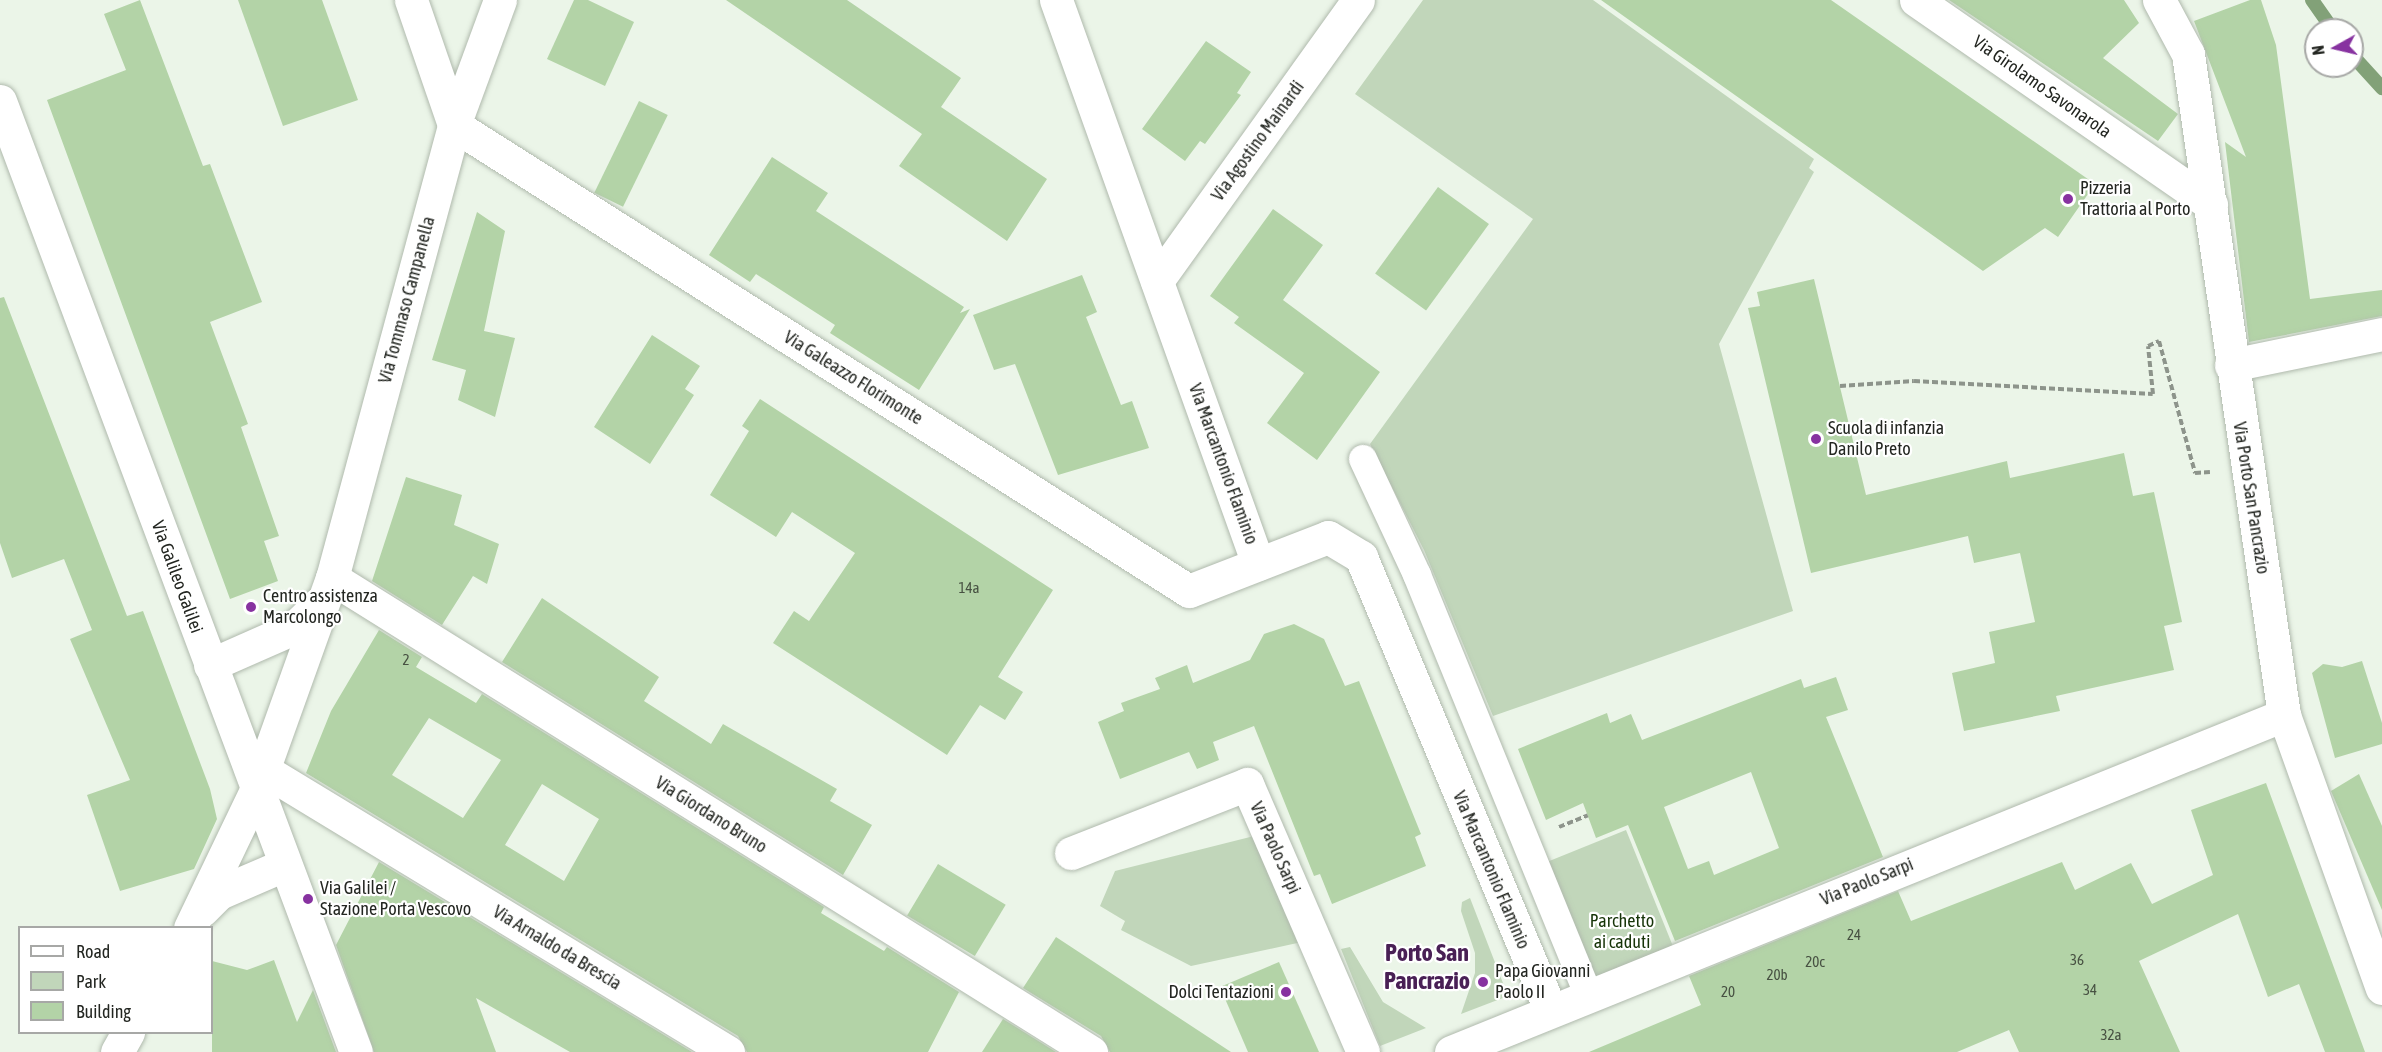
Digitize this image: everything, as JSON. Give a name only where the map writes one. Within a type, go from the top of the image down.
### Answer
[{"type":"street","points":[[411,0],[454,125]]},
{"type":"street","name":"Via Tommaso Campanella","points":[[194,920],[260,780],[326,590],[454,125],[500,0]]},
{"type":"street","name":"Via Marcantonio Flaminio","points":[[1056,0],[1258,564],[1328,537],[1361,557],[1550,1008]]},
{"type":"street","name":"Via Agostino Mainardi","points":[[1157,281],[1358,0]]},
{"type":"street","name":"Via Girolamo Savonarola","points":[[1916,0],[2211,204]]},
{"type":"street","name":"Via Porto San Pancrazio","points":[[2159,0],[2188,54],[2211,204],[2231,365],[2284,715],[2382,988]]},
{"type":"street","name":"Via Galileo Galilei","points":[[0,101],[210,665],[260,780],[284,865],[356,1052]]},
{"type":"street","name":"Via Galeazzo Florimonte","points":[[454,125],[1189,591],[1258,564]]},
{"type":"street","points":[[2168,174],[2204,156]]},
{"type":"street","points":[[2231,365],[2382,334]]},
{"type":"street","points":[[1363,459],[1417,575],[1588,993]]},
{"type":"street","points":[[210,665],[294,628],[326,590]]},
{"type":"street","name":"Via Giordano Bruno","points":[[326,590],[1091,1052]]},
{"type":"street","name":"Via Paolo Sarpi","points":[[1451,1052],[1550,1008],[2284,715]]},
{"type":"street","name":"Via Arnaldo da Brescia","points":[[260,780],[728,1052]]},
{"type":"street","name":"Via Paolo Sarpi","points":[[1071,853],[1247,784],[1363,1052]]},
{"type":"street","points":[[194,920],[219,893],[284,865]]},
{"type":"street","points":[[117,1052],[128,1034]]},
{"type":"path","points":[[1840,386],[1948,381],[2153,394],[2148,346],[2159,341],[2195,473],[2247,471]]},
{"type":"green space","points":[[1423,0],[1593,0],[1814,159],[1809,168],[1814,172],[1719,344],[1793,611],[1493,716],[1424,550],[1370,444],[1533,219],[1355,94]]},
{"type":"green space","name":"Parchetto ai caduti","points":[[1626,830],[1677,957],[1599,988],[1548,861]]},
{"type":"green space","points":[[1262,834],[1311,940],[1191,966],[1121,930],[1125,921],[1100,906],[1115,871]]},
{"type":"green space","points":[[1470,898],[1508,996],[1461,1014],[1475,973],[1475,953],[1461,911],[1462,902]]},
{"type":"green space","points":[[1350,947],[1383,1002],[1426,1028],[1380,1046],[1341,949]]},
{"type":"building","points":[[140,0],[203,166],[210,164],[262,302],[210,322],[248,424],[241,427],[279,536],[264,541],[278,581],[230,599],[47,100],[126,70],[104,14]]},
{"type":"building","points":[[238,0],[322,0],[358,100],[283,126]]},
{"type":"building","points":[[574,0],[588,0],[634,22],[605,86],[547,59]]},
{"type":"building","points":[[726,0],[847,0],[961,78],[941,107],[1047,179],[1007,241],[899,166],[922,134]]},
{"type":"building","points":[[1601,0],[1831,0],[2095,184],[2058,237],[2045,228],[1983,271]]},
{"type":"building","points":[[1949,0],[2124,0],[2139,23],[2103,58],[2178,114],[2158,141]]},
{"type":"building","points":[[2250,0],[2261,0],[2276,45],[2310,299],[2382,290],[2382,316],[2249,342],[2225,142],[2246,157],[2194,21]]},
{"type":"building","points":[[1206,41],[1251,72],[1237,93],[1241,95],[1205,144],[1200,141],[1185,161],[1142,129]]},
{"type":"building","points":[[639,101],[668,115],[623,207],[594,193]]},
{"type":"building","points":[[772,157],[828,193],[816,211],[964,307],[960,313],[970,309],[919,390],[830,333],[835,325],[756,274],[750,282],[709,255]]},
{"type":"building","points":[[1438,187],[1489,224],[1426,311],[1375,274]]},
{"type":"building","points":[[1273,209],[1323,245],[1283,300],[1380,372],[1317,460],[1267,423],[1304,373],[1234,323],[1239,317],[1210,296]]},
{"type":"building","points":[[477,212],[505,231],[484,331],[515,338],[495,417],[458,400],[466,370],[432,360]]},
{"type":"building","points":[[1082,275],[1097,312],[1086,317],[1121,405],[1132,401],[1149,448],[1058,475],[1015,364],[994,370],[973,315]]},
{"type":"building","points":[[1814,279],[1866,495],[2007,461],[2010,478],[2124,453],[2133,496],[2154,492],[2182,622],[2164,626],[2174,670],[2056,696],[2060,711],[1964,731],[1952,673],[1995,663],[1989,632],[2035,622],[2020,553],[1974,563],[1968,536],[1811,573],[1748,308],[1760,306],[1757,292]]},
{"type":"building","points":[[4,297],[127,616],[143,611],[210,789],[217,819],[194,869],[120,891],[87,795],[130,780],[70,639],[92,630],[64,559],[12,578],[0,543],[0,298]]},
{"type":"building","points":[[652,335],[700,366],[685,389],[694,395],[650,464],[594,427]]},
{"type":"building","points":[[760,399],[1053,590],[998,677],[1023,692],[1005,720],[980,705],[947,755],[773,643],[794,611],[809,621],[855,553],[792,512],[776,537],[710,495],[749,431],[742,426]]},
{"type":"building","points":[[406,477],[462,495],[454,525],[499,544],[487,584],[473,576],[442,625],[372,581]]},
{"type":"building","points":[[542,598],[659,677],[644,701],[711,744],[723,724],[837,789],[830,801],[872,825],[843,875],[502,662]]},
{"type":"building","points":[[1294,624],[1324,639],[1345,686],[1359,681],[1421,834],[1415,837],[1426,866],[1332,904],[1320,874],[1314,876],[1254,726],[1213,742],[1219,760],[1197,769],[1189,752],[1120,779],[1098,722],[1124,711],[1121,703],[1160,689],[1155,678],[1187,665],[1193,683],[1250,660],[1264,634]]},
{"type":"building","points":[[379,630],[422,657],[416,667],[476,703],[482,694],[824,907],[821,913],[884,951],[887,947],[959,992],[928,1052],[747,1052],[738,1036],[306,773],[331,711]],"holes":[[[429,718],[501,760],[463,818],[392,775]],[[542,784],[599,819],[564,881],[505,845]]]},
{"type":"building","points":[[2362,661],[2382,723],[2382,744],[2335,758],[2312,673],[2323,664],[2342,667]]},
{"type":"building","points":[[1836,677],[1848,710],[1826,717],[1883,857],[1675,941],[1628,825],[1596,838],[1583,803],[1546,820],[1518,749],[1607,713],[1610,723],[1631,714],[1642,740],[1801,679],[1804,688]],"holes":[[[1751,772],[1779,848],[1714,875],[1709,861],[1688,869],[1664,807]]]},
{"type":"building","points":[[2359,774],[2382,826],[2382,910],[2331,791]]},
{"type":"building","points":[[2266,783],[2365,1052],[2325,1052],[2299,984],[2268,997],[2238,914],[2139,961],[2180,1052],[2019,1052],[2009,1030],[1957,1052],[1589,1052],[1701,1005],[1689,976],[1898,891],[1911,921],[2062,862],[2075,890],[2131,863],[2152,904],[2213,875],[2191,810]]},
{"type":"building","points":[[379,862],[692,1052],[570,1052],[476,998],[496,1052],[374,1052],[336,945]]},
{"type":"building","points":[[938,864],[1006,905],[975,956],[907,915]]},
{"type":"building","points":[[1056,937],[1231,1052],[1110,1052],[1101,1036],[1023,988]]},
{"type":"building","points":[[274,960],[297,1022],[313,990],[336,1052],[212,1052],[213,961],[247,970]]},
{"type":"building","points":[[1279,962],[1319,1052],[1248,1052],[1220,987]]},
{"type":"building","points":[[1003,1019],[1056,1052],[982,1052]]},
{"type":"waterway","points":[[2312,0],[2325,18]]},
{"type":"waterway","points":[[2364,68],[2382,88]]},
{"type":"place","name":"Pizzeria Trattoria al Porto","points":[[2068,199]]},
{"type":"place","name":"Scuola di infanzia Danilo Preto","points":[[1816,439]]},
{"type":"place","name":"Centro assistenza Marcolongo","points":[[251,607]]},
{"type":"place","name":"Via Galilei / Stazione Porta Vescovo","points":[[308,899]]},
{"type":"place","name":"Papa Giovanni Paolo II","points":[[1483,982]]},
{"type":"place","name":"Dolci Tentazioni","points":[[1286,992]]},
{"type":"district","name":"Porto San Pancrazio","points":[[1427,967]]}]
